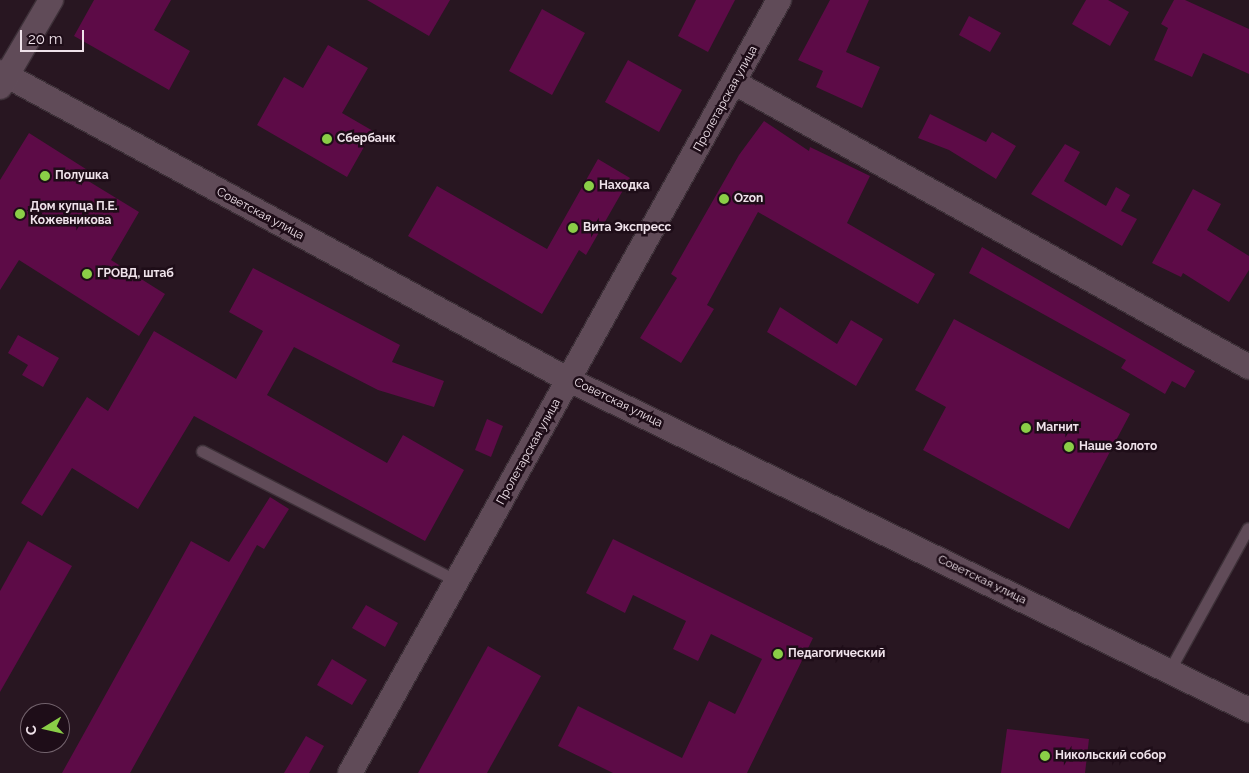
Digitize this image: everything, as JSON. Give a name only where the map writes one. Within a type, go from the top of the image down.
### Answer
[{"type":"street","points":[[2,79],[51,0]]},
{"type":"street","name":"Пролетарская улица","points":[[350,773],[735,83],[779,0]]},
{"type":"street","name":"Советская улица","points":[[2,79],[569,380],[1249,710]]},
{"type":"street","points":[[735,83],[1249,367]]},
{"type":"lane","points":[[202,451],[457,581]]},
{"type":"lane","points":[[1169,671],[1248,528]]},
{"type":"building","points":[[94,0],[171,0],[154,30],[190,51],[169,90],[74,36]]},
{"type":"building","points":[[367,0],[450,0],[429,36]]},
{"type":"building","points":[[696,0],[735,0],[708,52],[678,36]]},
{"type":"building","points":[[830,0],[869,0],[846,52],[880,67],[862,108],[816,87],[823,71],[798,60]]},
{"type":"building","points":[[1086,0],[1108,0],[1129,12],[1110,46],[1072,24]]},
{"type":"building","points":[[1174,0],[1185,0],[1249,29],[1249,74],[1203,53],[1192,77],[1154,60],[1168,28],[1161,24]]},
{"type":"building","points":[[542,9],[585,33],[552,95],[509,71]]},
{"type":"building","points":[[969,16],[1001,33],[990,52],[959,35]]},
{"type":"building","points":[[328,45],[368,68],[342,113],[373,131],[347,177],[257,125],[284,77],[303,88]]},
{"type":"building","points":[[628,60],[682,90],[659,132],[605,102]]},
{"type":"building","points":[[930,114],[986,142],[992,132],[1016,146],[996,179],[949,150],[918,138]]},
{"type":"building","points":[[764,121],[809,151],[810,147],[870,176],[847,223],[935,274],[918,304],[758,212],[707,305],[714,309],[681,363],[640,338],[677,278],[671,274],[739,155]]},
{"type":"building","points":[[29,133],[89,171],[85,179],[139,212],[111,260],[165,294],[139,336],[19,260],[0,290],[0,180]]},
{"type":"building","points":[[1065,144],[1080,152],[1064,181],[1106,206],[1116,187],[1130,195],[1121,211],[1137,219],[1122,246],[1031,194]]},
{"type":"building","points":[[598,159],[630,178],[586,255],[579,250],[542,314],[408,236],[437,186],[547,249]]},
{"type":"building","points":[[1193,189],[1221,204],[1207,230],[1249,256],[1249,270],[1229,302],[1183,273],[1181,277],[1152,263]]},
{"type":"building","points":[[982,247],[1195,371],[1185,388],[1172,381],[1165,394],[1121,368],[1126,360],[969,273]]},
{"type":"building","points":[[253,268],[400,345],[392,362],[444,381],[434,407],[378,390],[294,347],[267,395],[387,463],[403,435],[464,470],[425,541],[194,416],[138,509],[72,468],[42,516],[21,503],[87,397],[108,411],[154,331],[236,379],[263,331],[229,312]]},
{"type":"building","points":[[780,307],[837,344],[851,320],[883,339],[856,386],[767,332]]},
{"type":"building","points":[[954,319],[1130,414],[1069,529],[923,450],[946,407],[915,390]]},
{"type":"building","points":[[18,335],[59,358],[43,387],[22,375],[28,365],[8,353]]},
{"type":"building","points":[[487,419],[503,426],[491,457],[475,450]]},
{"type":"building","points":[[270,497],[289,509],[264,549],[257,545],[130,773],[62,773],[191,541],[229,562]]},
{"type":"building","name":"Педагогический","points":[[613,539],[813,638],[747,773],[613,773],[558,746],[578,706],[682,758],[709,701],[735,714],[762,659],[711,634],[698,661],[673,649],[686,621],[633,595],[625,613],[586,593]]},
{"type":"building","points":[[28,541],[72,566],[0,692],[0,591]]},
{"type":"building","points":[[366,605],[398,623],[385,647],[352,628]]},
{"type":"building","points":[[488,646],[541,676],[487,773],[418,773]]},
{"type":"building","points":[[332,659],[367,680],[352,705],[317,685]]},
{"type":"building","name":"Никольский собор","points":[[1007,729],[1089,739],[1085,773],[1001,773]]},
{"type":"building","points":[[306,736],[324,746],[309,773],[284,773]]},
{"type":"place","name":"Сбербанк","points":[[327,139]]},
{"type":"place","name":"Полушка","points":[[45,176]]},
{"type":"place","name":"Находка","points":[[589,186]]},
{"type":"place","name":"Ozon","points":[[724,199]]},
{"type":"place","name":"Дом купца П.Е. Кожевникова","points":[[20,214]]},
{"type":"place","name":"Вита Экспресс","points":[[573,228]]},
{"type":"place","name":"ГРОВД, штаб","points":[[87,274]]},
{"type":"place","name":"Магнит","points":[[1026,428]]},
{"type":"place","name":"Наше Золото","points":[[1069,447]]},
{"type":"place","name":"Педагогический","points":[[778,654]]},
{"type":"place","name":"Никольский собор","points":[[1045,756]]}]
